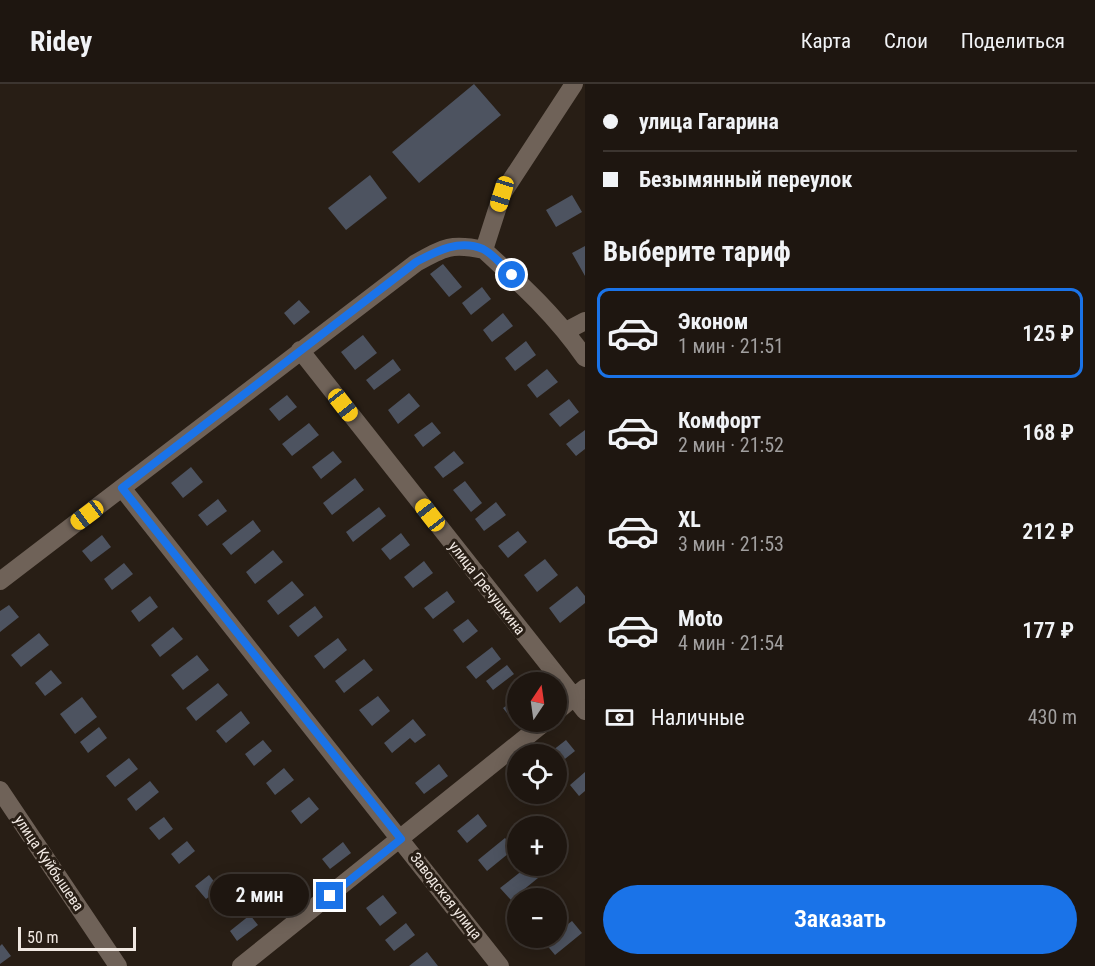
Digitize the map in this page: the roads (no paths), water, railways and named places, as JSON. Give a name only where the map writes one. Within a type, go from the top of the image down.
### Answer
[{"type":"street","points":[[484,250],[502,194],[574,84]]},
{"type":"street","points":[[0,581],[416,262],[443,248],[463,246],[484,250],[539,300],[567,331],[585,358]]},
{"type":"street","points":[[567,331],[585,321]]},
{"type":"street","name":"улица Гречушкина","points":[[300,350],[581,699]]},
{"type":"street","name":"Заводская улица","points":[[122,488],[500,966]]},
{"type":"street","points":[[567,706],[581,699]]},
{"type":"street","points":[[241,966],[533,732]]},
{"type":"street","name":"улица Куйбышева","points":[[0,790],[118,966]]}]
